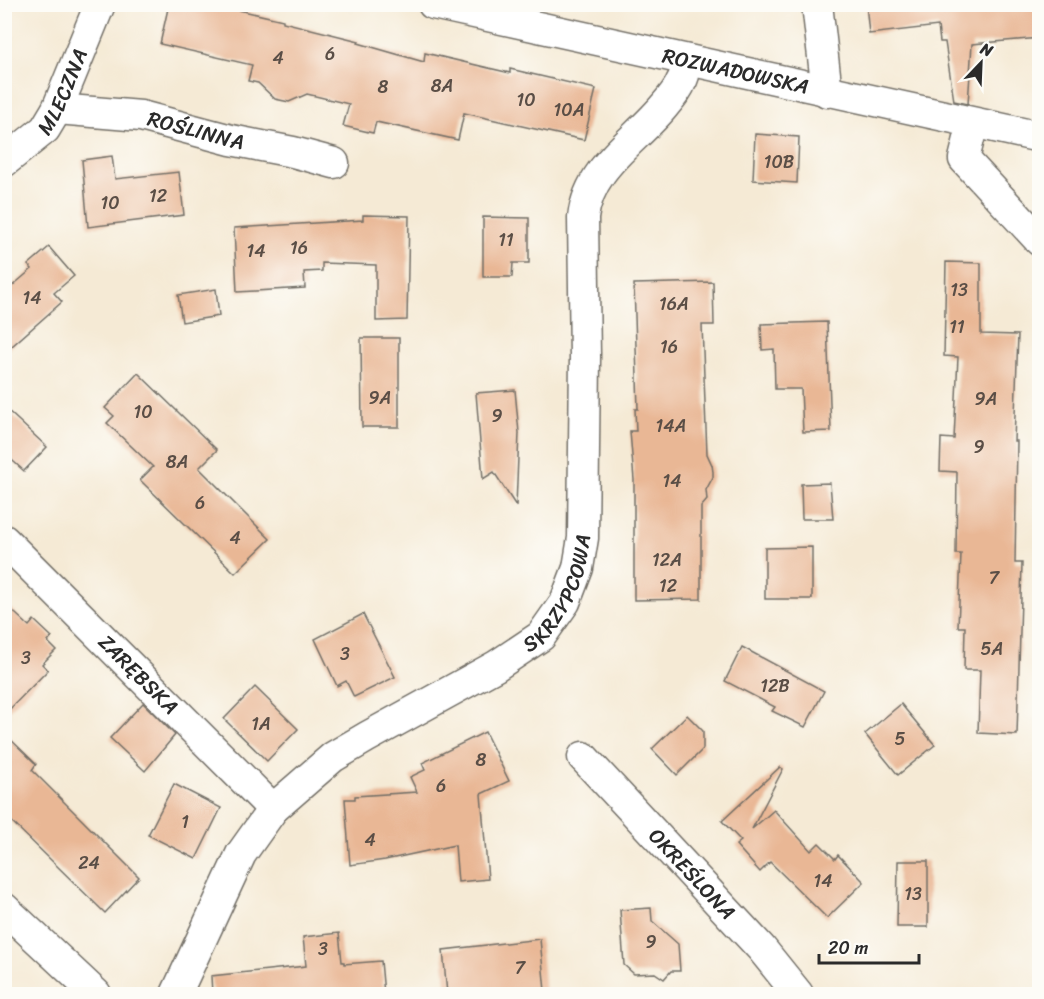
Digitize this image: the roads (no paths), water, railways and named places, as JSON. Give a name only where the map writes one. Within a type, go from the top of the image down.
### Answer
[{"type":"street","name":"MLECZNA","points":[[4,162],[45,129],[57,109],[100,4]]},
{"type":"street","name":"ROZWADOWSKA","points":[[433,4],[1040,137]]},
{"type":"street","points":[[817,4],[827,92]]},
{"type":"street","name":"SKRZYPCOWA","points":[[176,994],[241,854],[273,809],[333,757],[496,666],[541,636],[565,602],[578,568],[583,538],[585,357],[583,218],[585,204],[597,177],[609,162],[669,101],[682,82],[687,60]]},
{"type":"street","name":"ROŚLINNA","points":[[57,109],[141,116],[231,140],[293,152],[334,163]]},
{"type":"street","points":[[973,123],[964,159],[1040,242]]},
{"type":"street","name":"ZARĘBSKA","points":[[4,540],[273,809]]},
{"type":"street","name":"OKREŚLONA","points":[[583,757],[761,948],[794,993]]},
{"type":"street","points":[[4,908],[96,994]]}]
